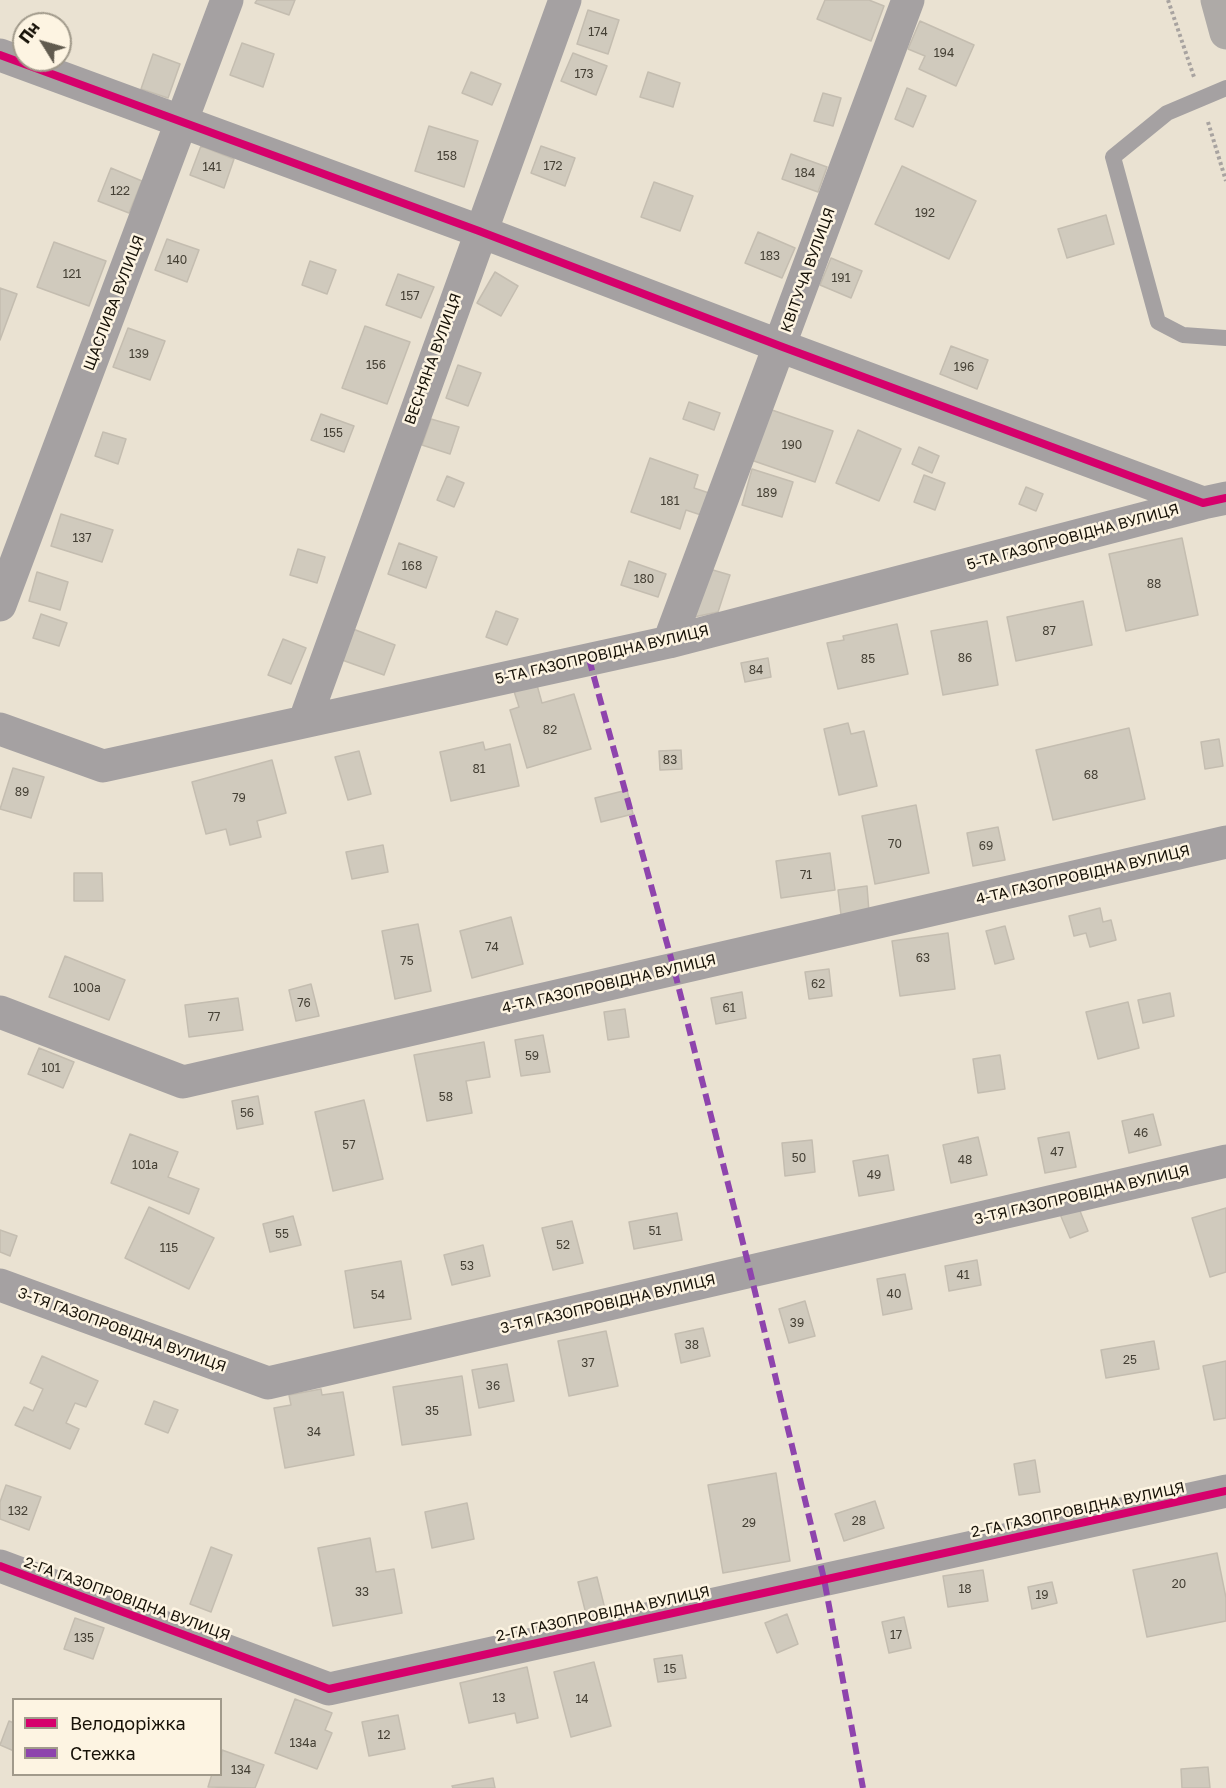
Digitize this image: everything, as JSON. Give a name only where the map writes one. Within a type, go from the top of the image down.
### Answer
[{"type":"main road","points":[[1217,0],[1226,33]]},
{"type":"street","name":"ЩАСЛИВА ВУЛИЦЯ","points":[[0,605],[227,0]]},
{"type":"street","name":"ВЕСНЯНА ВУЛИЦЯ","points":[[305,720],[479,231],[565,0]]},
{"type":"street","name":"КВІТУЧА ВУЛИЦЯ","points":[[669,642],[908,0]]},
{"type":"street","points":[[0,56],[479,231],[780,346],[1215,501]]},
{"type":"street","name":"5-ТА ГАЗОПРОВІДНА ВУЛИЦЯ","points":[[0,729],[103,766],[669,642],[1215,501]]},
{"type":"street","name":"4-ТА ГАЗОПРОВІДНА ВУЛИЦЯ","points":[[0,1012],[183,1082],[1226,842]]},
{"type":"street","name":"3-ТЯ ГАЗОПРОВІДНА ВУЛИЦЯ","points":[[0,1285],[268,1383],[1226,1161]]},
{"type":"street","name":"2-ГА ГАЗОПРОВІДНА ВУЛИЦЯ","points":[[0,1566],[329,1689],[1226,1491]]},
{"type":"lane","points":[[1226,88],[1167,113],[1113,157],[1158,322],[1183,335],[1226,338]]},
{"type":"building","points":[[257,0],[295,0],[289,15],[255,3]]},
{"type":"building","points":[[825,0],[869,0],[884,6],[871,41],[817,19]]},
{"type":"building","points":[[588,10],[619,20],[608,54],[577,44]]},
{"type":"building","points":[[920,21],[974,45],[956,86],[919,69],[925,56],[908,49]]},
{"type":"building","points":[[242,43],[274,54],[263,87],[230,75]]},
{"type":"building","points":[[573,53],[607,66],[596,95],[561,81]]},
{"type":"building","points":[[153,54],[180,64],[168,98],[141,89]]},
{"type":"building","points":[[471,72],[501,84],[492,105],[462,93]]},
{"type":"building","points":[[648,72],[680,83],[673,107],[640,97]]},
{"type":"building","points":[[907,88],[926,96],[913,127],[895,119]]},
{"type":"building","points":[[823,93],[841,98],[833,126],[814,121]]},
{"type":"building","points":[[429,126],[478,141],[464,187],[415,171]]},
{"type":"building","points":[[201,146],[234,159],[224,188],[190,175]]},
{"type":"building","points":[[541,146],[575,158],[565,186],[531,173]]},
{"type":"building","points":[[791,154],[827,167],[818,192],[782,179]]},
{"type":"building","points":[[902,166],[976,201],[949,259],[875,224]]},
{"type":"building","points":[[111,168],[142,181],[129,213],[98,201]]},
{"type":"building","points":[[654,182],[693,196],[680,231],[641,217]]},
{"type":"building","points":[[1106,215],[1114,244],[1067,258],[1058,229]]},
{"type":"building","points":[[758,232],[795,248],[782,278],[745,263]]},
{"type":"building","points":[[167,239],[199,250],[187,282],[155,270]]},
{"type":"building","points":[[54,242],[106,261],[89,306],[37,287]]},
{"type":"building","points":[[831,258],[862,271],[851,298],[820,285]]},
{"type":"building","points":[[310,261],[336,270],[327,294],[302,285]]},
{"type":"building","points":[[495,272],[518,286],[501,316],[477,303]]},
{"type":"building","points":[[398,274],[434,287],[421,318],[386,305]]},
{"type":"building","points":[[0,288],[17,294],[0,340]]},
{"type":"building","points":[[365,326],[410,342],[387,404],[342,388]]},
{"type":"building","points":[[128,328],[165,341],[150,380],[113,367]]},
{"type":"building","points":[[951,346],[988,360],[977,389],[940,374]]},
{"type":"building","points":[[458,365],[481,373],[468,406],[446,398]]},
{"type":"building","points":[[689,402],[720,413],[714,430],[683,419]]},
{"type":"building","points":[[769,409],[833,431],[815,482],[751,460]]},
{"type":"building","points":[[321,414],[354,426],[344,452],[311,440]]},
{"type":"building","points":[[431,419],[459,427],[450,454],[422,445]]},
{"type":"building","points":[[858,430],[901,449],[879,501],[836,483]]},
{"type":"building","points":[[103,432],[126,439],[118,464],[95,456]]},
{"type":"building","points":[[919,447],[939,456],[932,473],[912,464]]},
{"type":"building","points":[[650,458],[698,475],[694,488],[709,493],[701,515],[686,510],[680,529],[631,512]]},
{"type":"building","points":[[752,469],[793,482],[782,517],[742,505]]},
{"type":"building","points":[[924,475],[945,483],[935,510],[914,502]]},
{"type":"building","points":[[447,476],[464,483],[454,507],[437,500]]},
{"type":"building","points":[[1026,487],[1043,494],[1036,511],[1019,504]]},
{"type":"building","points":[[61,514],[113,530],[102,562],[51,546]]},
{"type":"building","points":[[1182,538],[1198,615],[1126,631],[1109,554]]},
{"type":"building","points":[[399,543],[437,557],[426,588],[388,574]]},
{"type":"building","points":[[298,549],[325,557],[317,583],[290,575]]},
{"type":"building","points":[[629,561],[666,574],[658,597],[621,585]]},
{"type":"building","points":[[706,568],[730,575],[718,612],[689,618]]},
{"type":"building","points":[[37,572],[68,582],[60,610],[29,601]]},
{"type":"building","points":[[1083,601],[1092,645],[1016,661],[1007,617]]},
{"type":"building","points":[[496,611],[518,619],[507,645],[486,637]]},
{"type":"building","points":[[41,614],[67,623],[59,646],[33,638]]},
{"type":"building","points":[[987,621],[998,685],[943,695],[931,631]]},
{"type":"building","points":[[897,624],[908,674],[838,689],[827,643],[844,640],[843,636]]},
{"type":"building","points":[[353,629],[395,645],[384,675],[342,660]]},
{"type":"building","points":[[283,639],[306,648],[291,684],[268,675]]},
{"type":"building","points":[[768,658],[771,677],[745,682],[741,663]]},
{"type":"building","points":[[535,678],[542,703],[574,694],[591,749],[527,768],[510,710],[519,707],[512,685]]},
{"type":"building","points":[[848,723],[851,734],[864,731],[877,786],[839,795],[824,729]]},
{"type":"building","points":[[1129,728],[1145,799],[1053,820],[1036,750]]},
{"type":"building","points":[[1219,739],[1223,766],[1205,769],[1201,742]]},
{"type":"building","points":[[483,742],[485,750],[510,744],[519,786],[451,801],[440,752]]},
{"type":"building","points":[[681,750],[682,769],[660,770],[659,751]]},
{"type":"building","points":[[359,751],[371,794],[348,800],[335,757]]},
{"type":"building","points":[[272,760],[286,813],[257,821],[261,837],[230,845],[226,829],[206,834],[192,782]]},
{"type":"building","points":[[13,768],[44,777],[31,818],[0,809]]},
{"type":"building","points":[[627,790],[633,814],[601,822],[595,798]]},
{"type":"building","points":[[916,805],[929,873],[875,884],[862,816]]},
{"type":"building","points":[[998,827],[1005,860],[973,866],[967,833]]},
{"type":"building","points":[[383,845],[388,872],[352,879],[346,852]]},
{"type":"building","points":[[830,853],[835,890],[781,898],[776,861]]},
{"type":"building","points":[[74,873],[102,873],[103,901],[74,901]]},
{"type":"building","points":[[867,886],[869,912],[841,915],[838,890]]},
{"type":"building","points":[[1100,908],[1103,922],[1111,920],[1116,940],[1090,947],[1086,933],[1074,936],[1069,916]]},
{"type":"building","points":[[511,917],[523,964],[472,978],[460,931]]},
{"type":"building","points":[[418,924],[431,991],[395,999],[382,931]]},
{"type":"building","points":[[1005,926],[1014,959],[995,964],[986,931]]},
{"type":"building","points":[[948,933],[955,989],[900,996],[892,941]]},
{"type":"building","points":[[65,956],[125,980],[109,1020],[49,997]]},
{"type":"building","points":[[829,969],[832,996],[809,999],[805,972]]},
{"type":"building","points":[[311,984],[319,1016],[296,1021],[289,990]]},
{"type":"building","points":[[742,992],[746,1018],[716,1024],[711,998]]},
{"type":"building","points":[[1170,993],[1174,1016],[1143,1023],[1138,1000]]},
{"type":"building","points":[[238,998],[243,1030],[189,1037],[185,1005]]},
{"type":"building","points":[[1128,1002],[1139,1048],[1098,1059],[1086,1012]]},
{"type":"building","points":[[625,1009],[629,1037],[608,1040],[604,1012]]},
{"type":"building","points":[[543,1035],[550,1072],[521,1076],[515,1040]]},
{"type":"building","points":[[484,1042],[490,1077],[466,1081],[472,1113],[427,1121],[414,1055]]},
{"type":"building","points":[[39,1048],[74,1062],[63,1088],[28,1074]]},
{"type":"building","points":[[1000,1055],[1005,1089],[978,1093],[973,1059]]},
{"type":"building","points":[[258,1096],[263,1124],[237,1129],[232,1101]]},
{"type":"building","points":[[364,1100],[383,1179],[333,1191],[315,1112]]},
{"type":"building","points":[[1153,1114],[1161,1145],[1129,1153],[1122,1121]]},
{"type":"building","points":[[1069,1132],[1076,1167],[1045,1173],[1038,1138]]},
{"type":"building","points":[[130,1134],[178,1152],[168,1177],[199,1189],[189,1214],[111,1183]]},
{"type":"building","points":[[978,1137],[987,1175],[951,1183],[943,1145]]},
{"type":"building","points":[[812,1140],[815,1172],[785,1176],[782,1143]]},
{"type":"building","points":[[888,1155],[894,1190],[859,1196],[853,1161]]},
{"type":"building","points":[[1078,1206],[1088,1231],[1070,1238],[1060,1214]]},
{"type":"building","points":[[149,1207],[214,1238],[189,1289],[125,1258]]},
{"type":"building","points":[[1226,1208],[1226,1272],[1210,1277],[1192,1218]]},
{"type":"building","points":[[677,1213],[682,1240],[634,1249],[629,1222]]},
{"type":"building","points":[[293,1216],[301,1245],[270,1252],[263,1224]]},
{"type":"building","points":[[572,1221],[583,1263],[553,1270],[542,1228]]},
{"type":"building","points":[[0,1230],[17,1236],[10,1256],[0,1252]]},
{"type":"building","points":[[483,1245],[490,1276],[452,1285],[444,1255]]},
{"type":"building","points":[[977,1260],[981,1285],[949,1291],[945,1266]]},
{"type":"building","points":[[401,1261],[411,1319],[354,1328],[345,1271]]},
{"type":"building","points":[[905,1274],[912,1309],[883,1315],[877,1279]]},
{"type":"building","points":[[805,1301],[815,1336],[789,1343],[779,1309]]},
{"type":"building","points":[[703,1328],[710,1356],[681,1363],[675,1334]]},
{"type":"building","points":[[606,1331],[618,1386],[569,1396],[558,1341]]},
{"type":"building","points":[[1154,1341],[1159,1369],[1106,1378],[1101,1350]]},
{"type":"building","points":[[42,1356],[98,1381],[86,1407],[75,1403],[66,1423],[79,1429],[70,1449],[15,1425],[24,1407],[33,1411],[43,1389],[30,1383]]},
{"type":"building","points":[[1226,1361],[1226,1418],[1214,1420],[1203,1366]]},
{"type":"building","points":[[507,1364],[514,1401],[479,1408],[472,1370]]},
{"type":"building","points":[[462,1376],[471,1435],[402,1445],[393,1387]]},
{"type":"building","points":[[321,1389],[322,1395],[343,1392],[354,1455],[285,1468],[274,1408],[291,1405],[289,1395]]},
{"type":"building","points":[[154,1401],[178,1410],[168,1433],[145,1424]]},
{"type":"building","points":[[1035,1460],[1040,1492],[1019,1495],[1014,1464]]},
{"type":"building","points":[[776,1473],[790,1561],[723,1573],[708,1485]]},
{"type":"building","points":[[6,1485],[41,1497],[29,1530],[0,1519],[0,1502]]},
{"type":"building","points":[[875,1501],[884,1528],[844,1541],[835,1514]]},
{"type":"building","points":[[467,1503],[474,1539],[432,1548],[425,1512]]},
{"type":"building","points":[[370,1538],[376,1572],[394,1569],[402,1613],[333,1626],[318,1548]]},
{"type":"building","points":[[211,1547],[232,1555],[211,1612],[190,1604]]},
{"type":"building","points":[[1217,1553],[1226,1598],[1226,1621],[1147,1637],[1133,1570]]},
{"type":"building","points":[[983,1570],[988,1601],[948,1607],[943,1576]]},
{"type":"building","points":[[597,1577],[606,1613],[587,1618],[578,1582]]},
{"type":"building","points":[[1052,1582],[1057,1603],[1032,1609],[1028,1587]]},
{"type":"building","points":[[787,1614],[798,1644],[777,1653],[765,1623]]},
{"type":"building","points":[[904,1617],[911,1648],[889,1653],[882,1622]]},
{"type":"building","points":[[75,1618],[104,1628],[93,1659],[64,1649]]},
{"type":"building","points":[[682,1655],[686,1678],[658,1682],[654,1659]]},
{"type":"building","points":[[594,1662],[611,1726],[571,1737],[554,1672]]},
{"type":"building","points":[[527,1667],[538,1718],[517,1723],[515,1713],[469,1723],[460,1683]]},
{"type":"building","points":[[295,1699],[332,1713],[325,1730],[332,1733],[317,1769],[275,1753]]},
{"type":"building","points":[[398,1715],[405,1749],[369,1756],[362,1722]]},
{"type":"building","points":[[9,1721],[12,1722],[12,1750],[0,1745]]},
{"type":"building","points":[[222,1750],[264,1765],[255,1788],[208,1787],[211,1776],[222,1776]]},
{"type":"building","points":[[1208,1767],[1210,1788],[1182,1788],[1181,1769]]},
{"type":"building","points":[[493,1778],[495,1788],[453,1788],[452,1786]]},
{"type":"marked path","points":[[589,659],[674,969],[750,1271],[824,1579],[863,1788]]},
{"type":"cycle path","points":[[0,55],[479,231],[1203,503],[1226,498]]},
{"type":"cycle path","points":[[0,1566],[329,1689],[1226,1491]]}]
